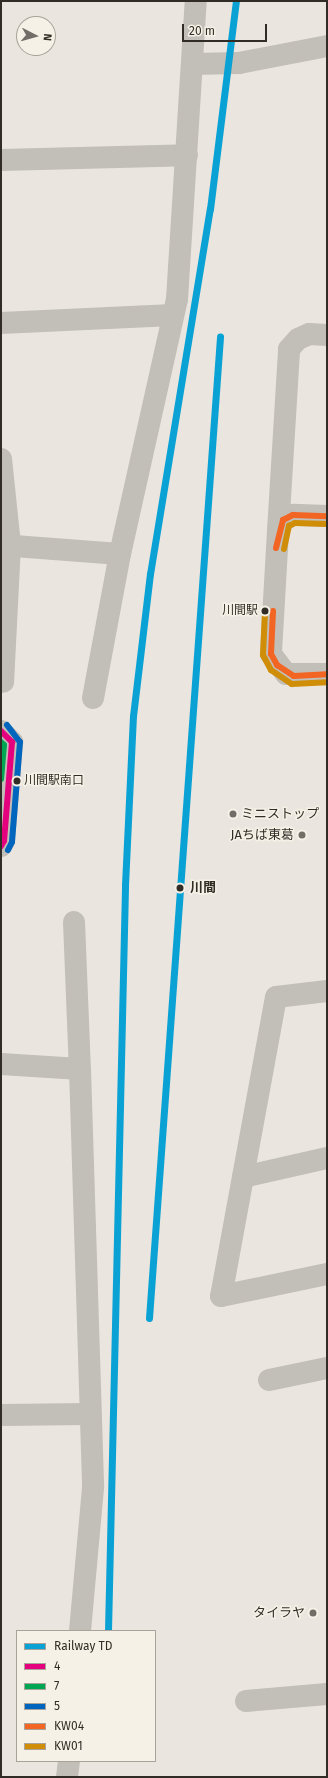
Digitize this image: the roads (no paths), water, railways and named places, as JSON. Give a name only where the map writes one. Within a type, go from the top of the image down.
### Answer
[{"type":"street","points":[[93,698],[120,554],[173,315],[187,155],[196,1]]},
{"type":"street","points":[[193,64],[239,63],[327,46]]},
{"type":"street","points":[[1,160],[187,155]]},
{"type":"street","points":[[1,323],[173,315]]},
{"type":"street","points":[[327,335],[309,334],[298,339],[289,349],[271,654],[277,665],[286,674],[327,674]]},
{"type":"street","points":[[1,459],[6,545],[3,682]]},
{"type":"street","points":[[278,531],[284,520],[292,515],[327,516]]},
{"type":"street","points":[[6,545],[120,554]]},
{"type":"street","points":[[1,731],[12,742],[4,841],[1,846]]},
{"type":"street","points":[[74,922],[80,1069],[89,1414],[93,1488],[80,1630]]},
{"type":"street","points":[[327,991],[276,997],[221,1296],[327,1274]]},
{"type":"street","points":[[1,1064],[80,1069]]},
{"type":"street","points":[[243,1177],[327,1158]]},
{"type":"street","points":[[269,1380],[327,1368]]},
{"type":"street","points":[[1,1415],[89,1414]]},
{"type":"street","points":[[246,1701],[327,1694]]},
{"type":"street","points":[[67,1777],[69,1762]]},
{"type":"rail line","name":"TD","points":[[108,1630],[125,885],[133,716],[150,574],[210,209],[236,1]]},
{"type":"rail line","name":"TD","points":[[149,1318],[220,337]]},
{"type":"place","name":"川間駅","points":[[265,611]]},
{"type":"place","name":"川間駅南口","points":[[17,781]]},
{"type":"place","name":"ミニストップ","points":[[233,814]]},
{"type":"place","name":"JAちば東葛","points":[[302,835]]},
{"type":"place","name":"川間","points":[[180,888]]},
{"type":"place","name":"タイラヤ","points":[[313,1613]]}]
